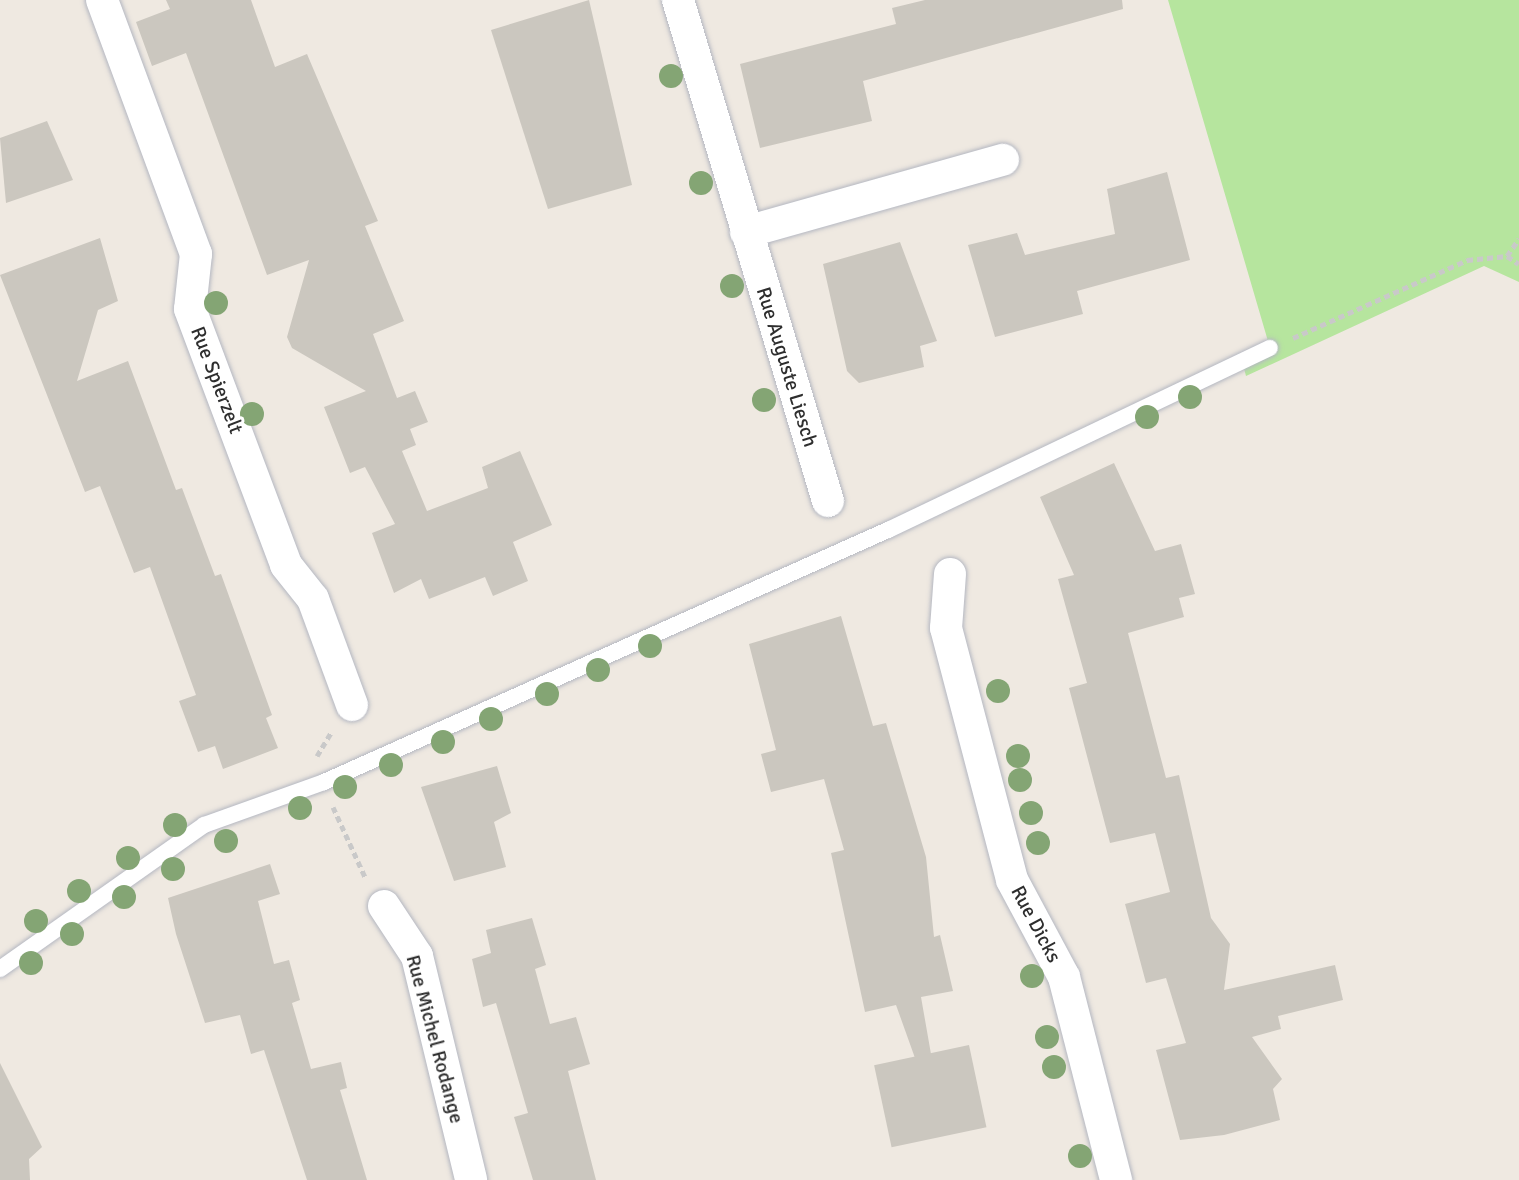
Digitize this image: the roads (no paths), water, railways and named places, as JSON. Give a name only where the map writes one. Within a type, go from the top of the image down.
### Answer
[{"type":"street","name":"Rue Spierzelt","points":[[102,0],[196,254],[190,309],[286,565],[313,599],[352,705]]},
{"type":"street","name":"Rue Auguste Liesch","points":[[678,0],[828,501]]},
{"type":"street","points":[[746,232],[1003,160]]},
{"type":"street","name":"Rue Dicks","points":[[950,574],[946,628],[1012,880],[1064,977],[1116,1180]]},
{"type":"street","name":"Rue Michel Rodange","points":[[384,906],[417,956],[471,1180]]},
{"type":"lane","points":[[0,969],[204,825],[324,782],[888,530],[1270,348]]}]
